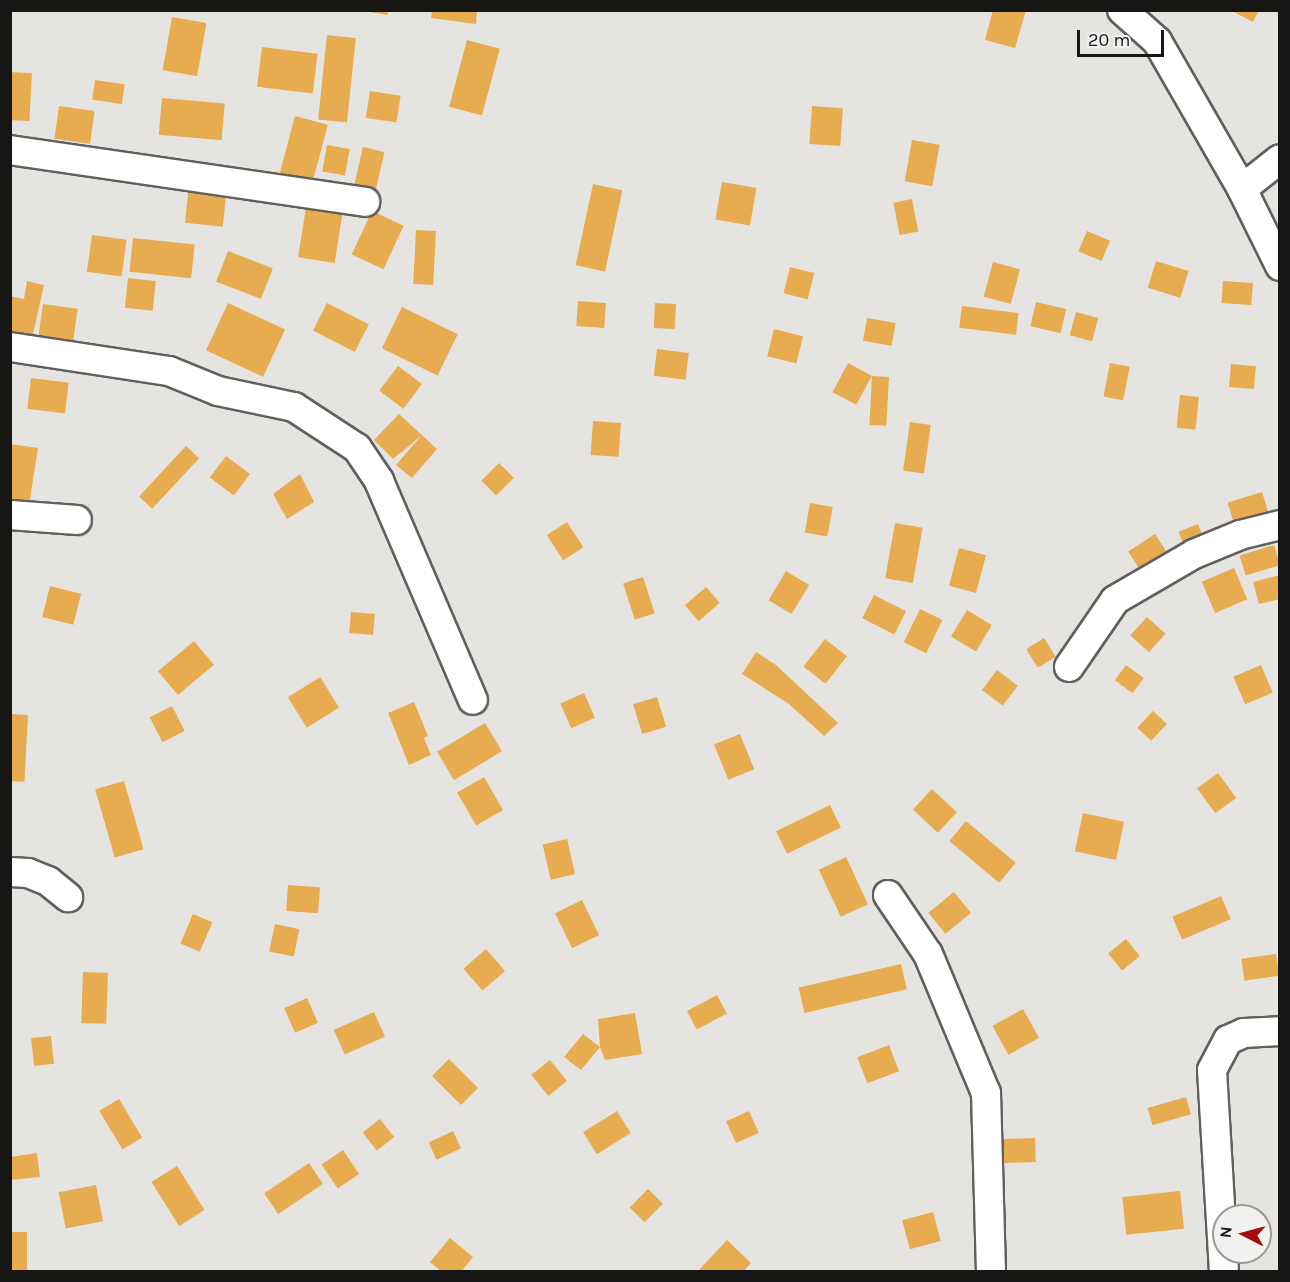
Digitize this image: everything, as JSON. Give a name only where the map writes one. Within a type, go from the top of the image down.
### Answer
[{"type":"street","points":[[1122,10],[1157,41],[1242,189],[1280,266]]},
{"type":"street","points":[[10,150],[365,202]]},
{"type":"street","points":[[1242,189],[1280,159]]},
{"type":"street","points":[[10,347],[169,371],[218,391],[294,407],[357,448],[379,481],[473,700]]},
{"type":"street","points":[[10,515],[77,520]]},
{"type":"street","points":[[1069,667],[1115,600],[1194,554],[1240,535],[1280,525]]},
{"type":"street","points":[[10,872],[28,873],[48,881],[68,897]]},
{"type":"street","points":[[888,895],[928,954],[986,1093],[991,1272]]},
{"type":"street","points":[[1224,1272],[1212,1070],[1228,1040],[1244,1033],[1280,1031]]},
{"type":"building","points":[[358,10],[388,10],[388,15]]},
{"type":"building","points":[[432,10],[477,10],[476,24],[431,18]]},
{"type":"building","points":[[993,10],[1026,10],[1015,48],[985,40]]},
{"type":"building","points":[[1230,10],[1259,10],[1253,22]]},
{"type":"building","points":[[172,17],[206,23],[197,76],[163,70]]},
{"type":"building","points":[[327,35],[356,38],[347,123],[318,120]]},
{"type":"building","points":[[467,40],[500,49],[482,115],[449,107]]},
{"type":"building","points":[[262,47],[318,54],[313,94],[257,87]]},
{"type":"building","points":[[10,72],[32,73],[29,121],[10,120]]},
{"type":"building","points":[[95,80],[125,84],[122,104],[92,100]]},
{"type":"building","points":[[370,91],[401,96],[396,123],[366,118]]},
{"type":"building","points":[[162,98],[225,103],[222,140],[159,135]]},
{"type":"building","points":[[59,106],[95,111],[90,144],[54,139]]},
{"type":"building","points":[[812,106],[843,108],[840,146],[809,144]]},
{"type":"building","points":[[295,116],[328,125],[312,185],[279,176]]},
{"type":"building","points":[[912,140],[940,145],[932,186],[905,181]]},
{"type":"building","points":[[327,145],[350,149],[345,176],[322,172]]},
{"type":"building","points":[[363,147],[384,152],[375,194],[353,189]]},
{"type":"building","points":[[722,182],[756,188],[750,226],[715,219]]},
{"type":"building","points":[[189,184],[227,188],[223,227],[185,223]]},
{"type":"building","points":[[593,184],[622,190],[605,271],[576,265]]},
{"type":"building","points":[[912,199],[918,231],[900,235],[893,203]]},
{"type":"building","points":[[307,201],[344,207],[335,263],[298,257]]},
{"type":"building","points":[[372,211],[404,226],[383,269],[352,255]]},
{"type":"building","points":[[416,230],[436,231],[433,285],[413,284]]},
{"type":"building","points":[[1087,231],[1110,241],[1101,261],[1078,251]]},
{"type":"building","points":[[92,235],[127,240],[122,277],[87,272]]},
{"type":"building","points":[[133,238],[195,244],[191,278],[129,272]]},
{"type":"building","points":[[228,251],[273,268],[261,299],[216,282]]},
{"type":"building","points":[[1156,261],[1189,271],[1180,298],[1148,288]]},
{"type":"building","points":[[993,262],[1020,269],[1011,304],[984,297]]},
{"type":"building","points":[[790,267],[814,273],[808,299],[783,293]]},
{"type":"building","points":[[128,278],[156,281],[153,311],[125,308]]},
{"type":"building","points":[[27,281],[44,285],[32,339],[10,334],[10,296],[24,299]]},
{"type":"building","points":[[1223,281],[1253,283],[1251,305],[1221,303]]},
{"type":"building","points":[[578,301],[606,303],[604,328],[576,326]]},
{"type":"building","points":[[1036,302],[1066,309],[1061,333],[1030,326]]},
{"type":"building","points":[[228,303],[285,330],[263,377],[206,350]]},
{"type":"building","points":[[327,303],[369,324],[355,352],[313,331]]},
{"type":"building","points":[[655,303],[676,304],[675,329],[654,328]]},
{"type":"building","points":[[43,304],[78,309],[72,352],[37,348]]},
{"type":"building","points":[[962,306],[1019,313],[1016,335],[959,328]]},
{"type":"building","points":[[402,307],[458,334],[438,376],[382,348]]},
{"type":"building","points":[[1076,312],[1098,318],[1092,341],[1070,335]]},
{"type":"building","points":[[867,318],[896,323],[892,346],[863,341]]},
{"type":"building","points":[[774,329],[803,336],[796,363],[767,356]]},
{"type":"building","points":[[657,349],[689,353],[685,380],[654,376]]},
{"type":"building","points":[[848,363],[872,376],[856,405],[833,392]]},
{"type":"building","points":[[1110,363],[1130,367],[1123,400],[1104,396]]},
{"type":"building","points":[[1231,364],[1256,366],[1254,389],[1229,387]]},
{"type":"building","points":[[398,366],[422,384],[403,409],[379,391]]},
{"type":"building","points":[[872,376],[889,377],[886,426],[869,425]]},
{"type":"building","points":[[31,378],[69,383],[65,413],[27,409]]},
{"type":"building","points":[[1180,395],[1199,397],[1195,430],[1177,428]]},
{"type":"building","points":[[399,414],[437,449],[412,478],[396,465],[421,436],[393,459],[374,440]]},
{"type":"building","points":[[593,421],[621,423],[619,457],[591,455]]},
{"type":"building","points":[[910,422],[931,425],[924,473],[903,471]]},
{"type":"building","points":[[10,444],[38,448],[29,505],[10,502]]},
{"type":"building","points":[[186,446],[199,458],[152,509],[139,496]]},
{"type":"building","points":[[226,456],[250,474],[234,496],[210,478]]},
{"type":"building","points":[[499,463],[514,478],[496,496],[481,481]]},
{"type":"building","points":[[300,474],[314,502],[287,519],[273,494]]},
{"type":"building","points":[[1262,492],[1268,512],[1234,523],[1228,503]]},
{"type":"building","points":[[810,503],[833,507],[827,537],[805,533]]},
{"type":"building","points":[[567,522],[583,547],[563,560],[547,535]]},
{"type":"building","points":[[895,523],[923,528],[913,583],[885,578]]},
{"type":"building","points":[[1198,524],[1204,539],[1185,547],[1179,532]]},
{"type":"building","points":[[1155,534],[1166,551],[1139,568],[1128,551]]},
{"type":"building","points":[[1274,545],[1280,565],[1246,576],[1240,556]]},
{"type":"building","points":[[959,548],[986,555],[976,593],[949,586]]},
{"type":"building","points":[[1234,568],[1247,599],[1215,613],[1202,582]]},
{"type":"building","points":[[786,571],[809,585],[792,614],[768,600]]},
{"type":"building","points":[[1280,575],[1280,599],[1259,604],[1253,582]]},
{"type":"building","points":[[643,577],[655,613],[635,620],[623,583]]},
{"type":"building","points":[[50,586],[81,594],[73,625],[42,617]]},
{"type":"building","points":[[706,587],[720,603],[699,621],[685,605]]},
{"type":"building","points":[[874,595],[906,611],[894,635],[862,618]]},
{"type":"building","points":[[920,609],[942,620],[926,653],[904,642]]},
{"type":"building","points":[[967,610],[992,625],[976,652],[951,637]]},
{"type":"building","points":[[351,612],[375,614],[373,635],[349,633]]},
{"type":"building","points":[[1147,617],[1166,634],[1149,652],[1130,636]]},
{"type":"building","points":[[1044,638],[1056,657],[1038,668],[1026,649]]},
{"type":"building","points":[[825,639],[847,656],[826,684],[803,667]]},
{"type":"building","points":[[194,641],[214,665],[178,695],[158,671]]},
{"type":"building","points":[[756,652],[776,665],[838,723],[824,736],[789,704],[742,674]]},
{"type":"building","points":[[1126,665],[1144,678],[1133,693],[1115,680]]},
{"type":"building","points":[[1261,665],[1273,693],[1245,704],[1233,677]]},
{"type":"building","points":[[997,670],[1018,686],[1003,706],[982,690]]},
{"type":"building","points":[[320,677],[339,708],[307,728],[288,697]]},
{"type":"building","points":[[584,693],[595,718],[571,728],[560,704]]},
{"type":"building","points":[[657,697],[666,727],[642,734],[633,704]]},
{"type":"building","points":[[414,702],[428,736],[424,738],[431,755],[409,765],[388,713]]},
{"type":"building","points":[[172,706],[185,731],[162,742],[150,717]]},
{"type":"building","points":[[1153,711],[1167,724],[1151,741],[1137,728]]},
{"type":"building","points":[[10,714],[28,715],[24,782],[10,781]]},
{"type":"building","points":[[485,723],[502,751],[454,780],[437,752]]},
{"type":"building","points":[[740,734],[754,769],[728,780],[714,744]]},
{"type":"building","points":[[1218,773],[1236,798],[1215,813],[1197,788]]},
{"type":"building","points":[[484,777],[503,810],[476,825],[457,792]]},
{"type":"building","points":[[124,781],[144,849],[115,858],[95,789]]},
{"type":"building","points":[[932,789],[957,812],[938,833],[913,809]]},
{"type":"building","points":[[830,805],[841,827],[787,854],[776,831]]},
{"type":"building","points":[[1083,813],[1124,822],[1116,860],[1075,851]]},
{"type":"building","points":[[966,821],[1016,863],[999,883],[949,841]]},
{"type":"building","points":[[567,839],[575,874],[551,880],[543,845]]},
{"type":"building","points":[[846,857],[868,904],[841,917],[819,870]]},
{"type":"building","points":[[288,885],[320,887],[318,913],[286,911]]},
{"type":"building","points":[[954,892],[971,913],[945,934],[928,913]]},
{"type":"building","points":[[1221,896],[1231,919],[1182,940],[1172,917]]},
{"type":"building","points":[[582,900],[599,935],[572,948],[555,913]]},
{"type":"building","points":[[193,914],[212,922],[200,952],[180,943]]},
{"type":"building","points":[[275,924],[299,929],[294,957],[269,951]]},
{"type":"building","points":[[1126,939],[1140,956],[1122,971],[1108,953]]},
{"type":"building","points":[[486,949],[505,971],[482,991],[463,969]]},
{"type":"building","points":[[1276,954],[1279,976],[1244,981],[1241,959]]},
{"type":"building","points":[[901,964],[907,989],[805,1013],[799,988]]},
{"type":"building","points":[[83,972],[108,973],[106,1024],[81,1023]]},
{"type":"building","points":[[717,995],[727,1014],[697,1030],[687,1011]]},
{"type":"building","points":[[307,998],[318,1023],[295,1033],[284,1008]]},
{"type":"building","points":[[1023,1009],[1039,1038],[1008,1055],[992,1026]]},
{"type":"building","points":[[374,1012],[385,1037],[345,1055],[334,1030]]},
{"type":"building","points":[[635,1013],[642,1054],[605,1060],[600,1047],[598,1019]]},
{"type":"building","points":[[583,1034],[600,1047],[581,1070],[564,1057]]},
{"type":"building","points":[[51,1036],[54,1064],[34,1066],[31,1038]]},
{"type":"building","points":[[889,1045],[899,1071],[867,1083],[857,1057]]},
{"type":"building","points":[[449,1059],[478,1088],[461,1105],[432,1076]]},
{"type":"building","points":[[550,1060],[567,1081],[548,1096],[531,1075]]},
{"type":"building","points":[[1186,1097],[1191,1114],[1153,1125],[1148,1108]]},
{"type":"building","points":[[119,1099],[142,1138],[122,1149],[99,1111]]},
{"type":"building","points":[[617,1111],[631,1133],[597,1154],[583,1132]]},
{"type":"building","points":[[749,1111],[759,1133],[736,1143],[726,1121]]},
{"type":"building","points":[[380,1119],[394,1137],[377,1151],[363,1133]]},
{"type":"building","points":[[453,1131],[461,1148],[437,1160],[429,1142]]},
{"type":"building","points":[[1035,1138],[1036,1162],[999,1163],[998,1139]]},
{"type":"building","points":[[343,1150],[359,1174],[338,1189],[321,1165]]},
{"type":"building","points":[[37,1153],[40,1177],[10,1180],[10,1157]]},
{"type":"building","points":[[309,1163],[323,1184],[278,1214],[264,1193]]},
{"type":"building","points":[[177,1166],[205,1210],[179,1226],[152,1182]]},
{"type":"building","points":[[96,1185],[103,1221],[66,1229],[59,1192]]},
{"type":"building","points":[[648,1189],[663,1204],[644,1222],[630,1207]]},
{"type":"building","points":[[1180,1191],[1184,1229],[1126,1235],[1122,1197]]},
{"type":"building","points":[[933,1212],[941,1241],[910,1249],[902,1220]]},
{"type":"building","points":[[10,1232],[27,1232],[27,1272],[10,1272]]},
{"type":"building","points":[[450,1238],[473,1257],[461,1272],[442,1272],[430,1262]]},
{"type":"building","points":[[727,1240],[751,1263],[743,1272],[697,1272]]}]
